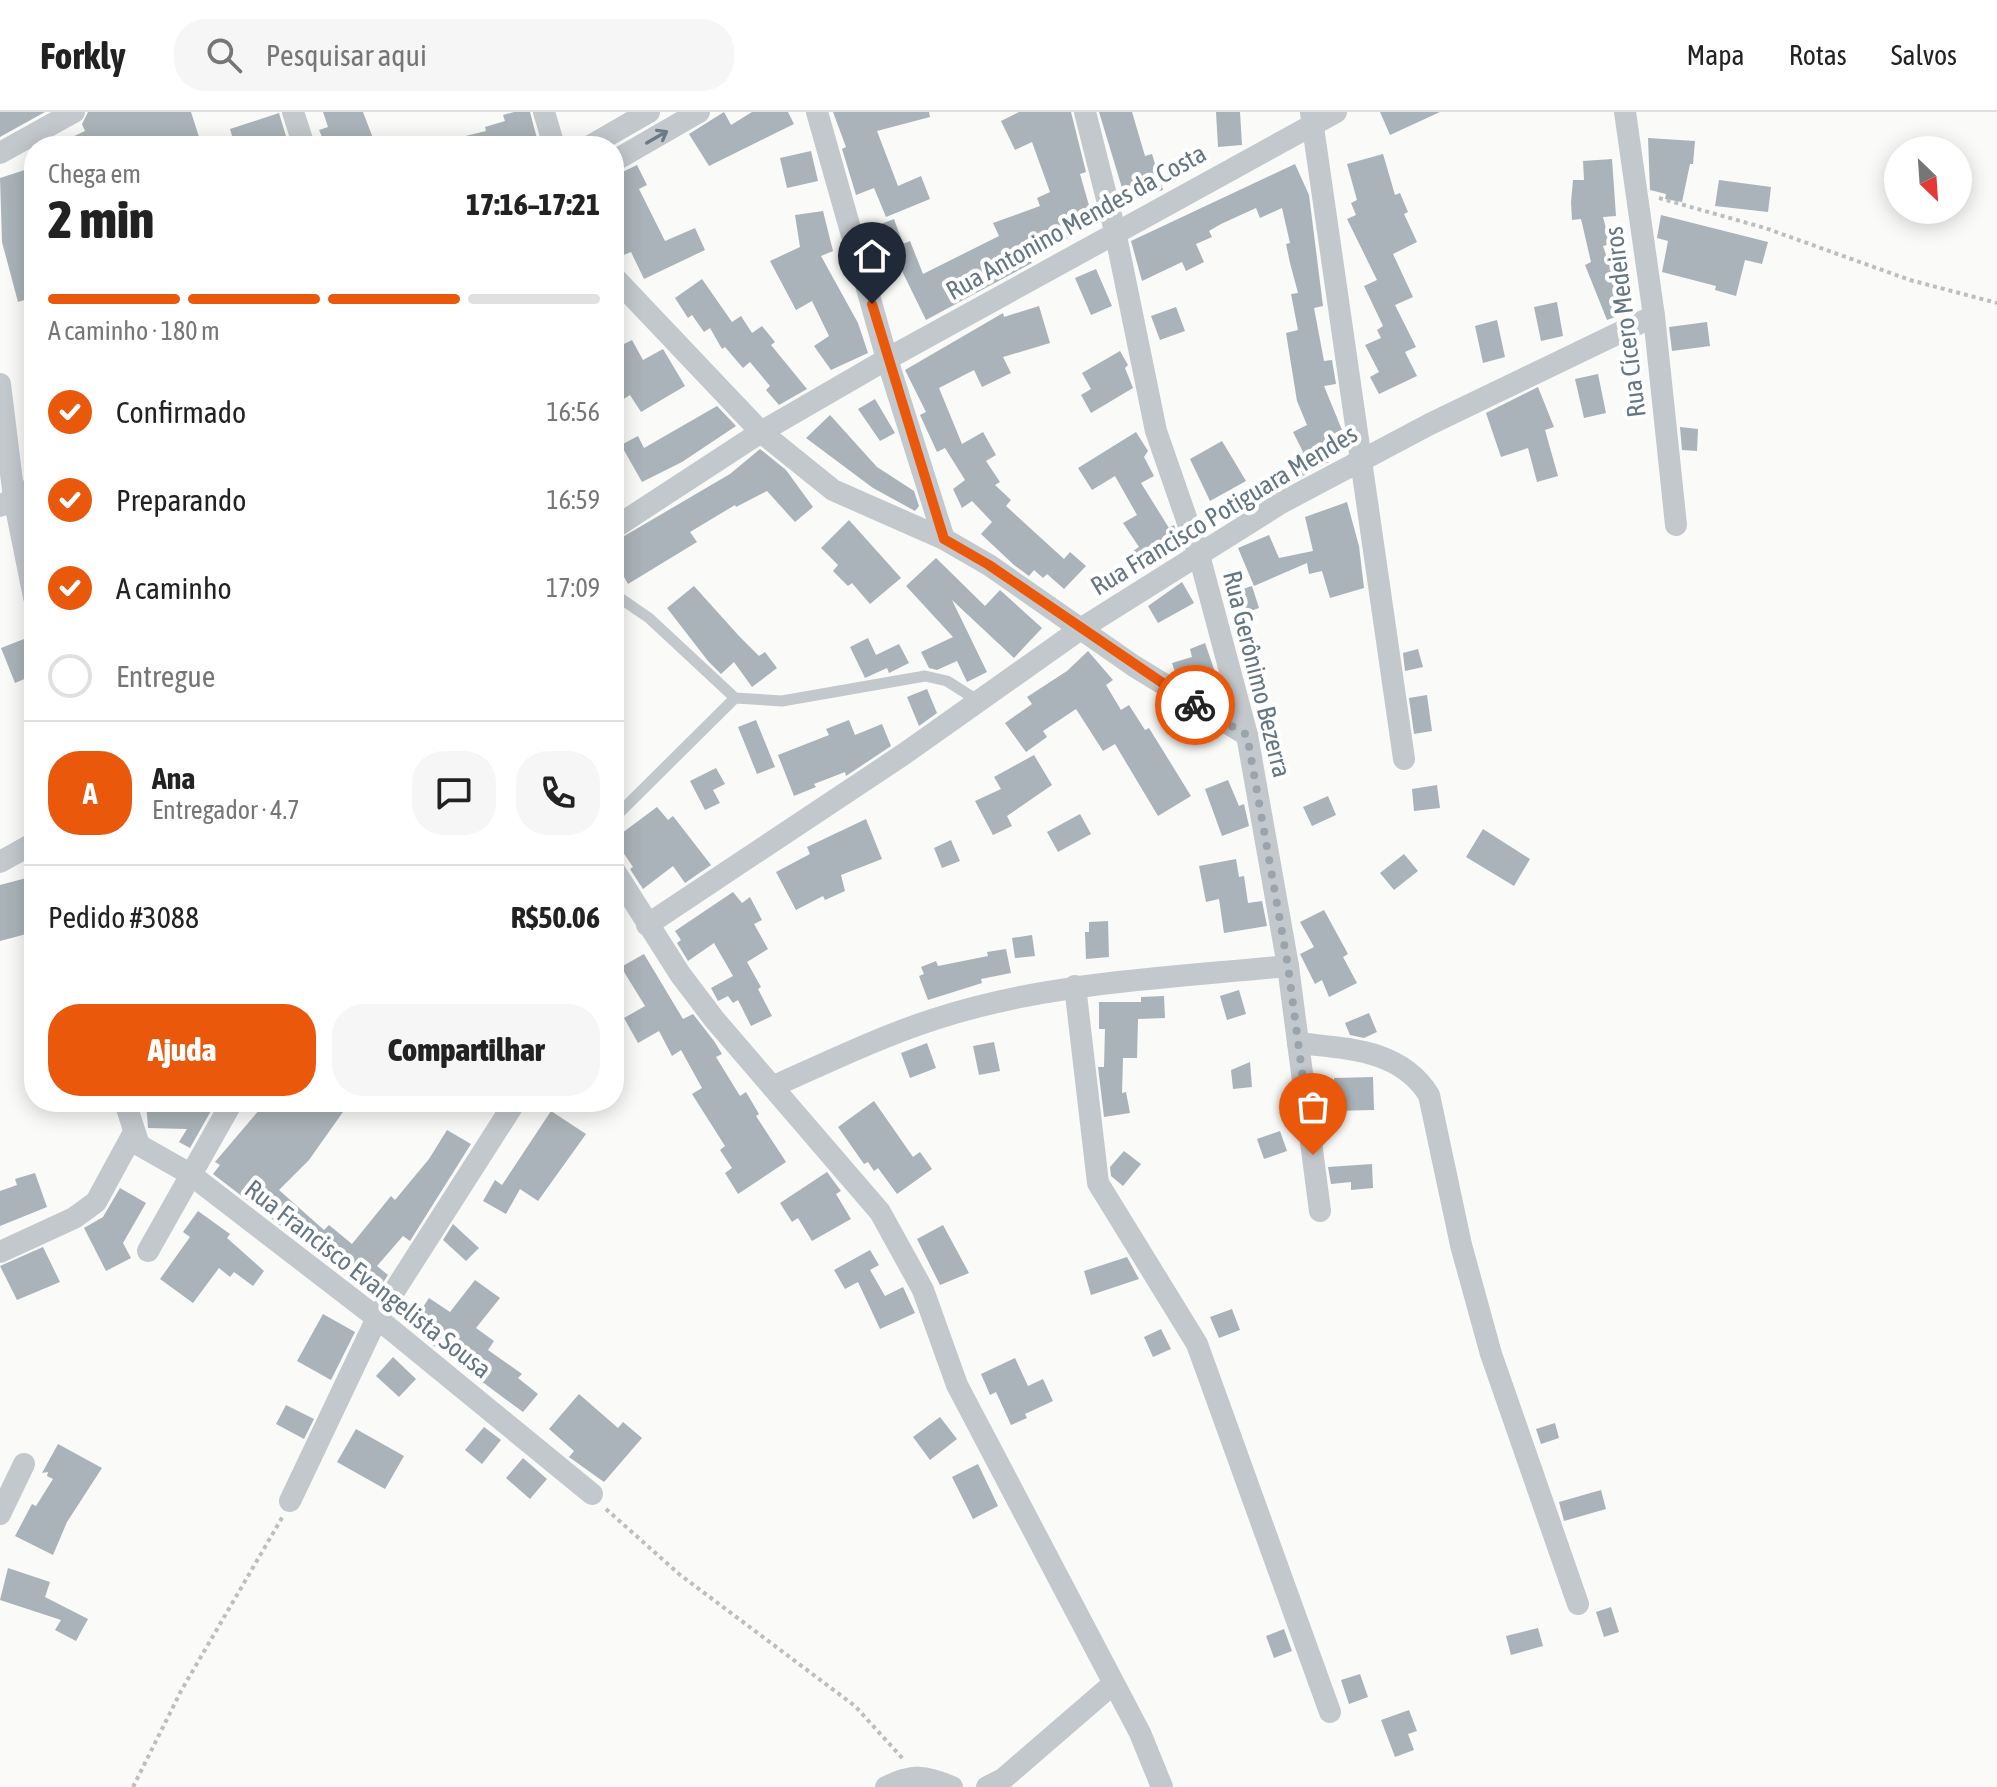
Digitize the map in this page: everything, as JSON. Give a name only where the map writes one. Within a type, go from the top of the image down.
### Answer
[{"type":"street","points":[[31,136],[74,112]]},
{"type":"street","points":[[293,112],[301,136]]},
{"type":"street","points":[[544,112],[551,136]]},
{"type":"street","points":[[607,136],[649,112]]},
{"type":"street","points":[[624,155],[699,112]]},
{"type":"street","points":[[817,112],[887,359],[944,539]]},
{"type":"street","name":"Rua Gerônimo Bezerra","points":[[1085,112],[1115,231],[1156,431],[1199,555],[1247,735],[1288,966],[1320,1211]]},
{"type":"street","name":"Rua Antonino Mendes da Costa","points":[[624,521],[761,432],[887,359],[1312,118],[1336,112]]},
{"type":"street","name":"Rua Cícero Medeiros","points":[[1625,112],[1654,316],[1676,525]]},
{"type":"street","points":[[1312,118],[1404,759]]},
{"type":"street","points":[[0,153],[24,140]]},
{"type":"street","points":[[624,288],[761,432],[833,490],[944,539],[1082,628],[1169,689],[1247,735]]},
{"type":"street","name":"Rua Francisco Potiguara Mendes","points":[[647,925],[980,702],[1082,628],[1281,503],[1362,459],[1654,316]]},
{"type":"street","points":[[0,384],[6,475],[16,497],[24,541]]},
{"type":"street","points":[[6,475],[24,465]]},
{"type":"street","points":[[0,862],[24,849]]},
{"type":"street","points":[[624,887],[647,925],[714,1019],[880,1212],[906,1255],[923,1290],[957,1385],[1140,1733],[1162,1787]]},
{"type":"street","points":[[774,1086],[933,1019],[1075,986],[1288,966]]},
{"type":"street","points":[[1075,986],[1098,1183],[1201,1354],[1330,1712]]},
{"type":"street","points":[[1298,1043],[1361,1050],[1395,1061],[1417,1076],[1429,1095],[1461,1245],[1491,1354],[1578,1604]]},
{"type":"street","points":[[0,1252],[74,1218],[103,1194],[133,1134],[128,1112]]},
{"type":"street","points":[[148,1251],[226,1112]]},
{"type":"street","points":[[290,1501],[377,1318],[509,1112]]},
{"type":"street","name":"Rua Francisco Evangelista Sousa","points":[[133,1134],[150,1153],[190,1174],[377,1318],[592,1494]]},
{"type":"street","points":[[0,1514],[24,1464]]},
{"type":"street","points":[[987,1787],[1003,1779],[1113,1684]]},
{"type":"street","points":[[886,1787],[909,1775],[925,1776],[952,1787]]},
{"type":"lane","points":[[624,601],[649,618],[735,698],[782,701],[925,676],[947,681],[980,702]]},
{"type":"lane","points":[[624,808],[735,698]]},
{"type":"path","points":[[1637,192],[1765,228],[1910,280],[1997,303]]},
{"type":"path","points":[[592,1494],[636,1539],[679,1574],[855,1706],[880,1731],[894,1752],[925,1776]]},
{"type":"path","points":[[133,1787],[181,1691],[270,1543],[290,1501]]},
{"type":"building","points":[[0,112],[45,112],[0,137]]},
{"type":"building","points":[[88,112],[191,112],[199,136],[74,136],[85,131],[82,124]]},
{"type":"building","points":[[323,112],[363,112],[372,136],[322,136],[319,130],[328,127]]},
{"type":"building","points":[[530,112],[536,136],[465,136],[486,131],[485,127],[505,121],[503,115]]},
{"type":"building","points":[[724,112],[731,125],[752,112],[788,112],[794,124],[709,166],[689,134]]},
{"type":"building","points":[[833,112],[929,112],[930,117],[877,131],[898,186],[921,176],[930,199],[886,217],[874,188],[856,195],[842,149],[846,147]]},
{"type":"building","points":[[1019,112],[1071,112],[1086,172],[1080,174],[1094,223],[1072,229],[1074,235],[1030,259],[1032,263],[926,320],[902,271],[881,279],[865,230],[894,219],[903,244],[910,241],[923,274],[999,236],[993,223],[1040,206],[1037,198],[1050,192],[1032,142],[1015,150],[1001,121]]},
{"type":"building","points":[[1099,112],[1132,112],[1145,156],[1152,154],[1163,190],[1126,201]]},
{"type":"building","points":[[1216,112],[1240,112],[1242,145],[1218,147]]},
{"type":"building","points":[[1380,112],[1440,112],[1390,135]]},
{"type":"building","points":[[279,113],[286,136],[232,136],[230,129]]},
{"type":"building","points":[[1648,138],[1695,141],[1693,164],[1690,164],[1682,202],[1665,199],[1666,194],[1650,190]]},
{"type":"building","points":[[811,151],[818,181],[787,188],[780,158]]},
{"type":"building","points":[[1383,154],[1395,195],[1400,193],[1408,212],[1404,214],[1417,242],[1393,254],[1413,297],[1395,305],[1416,347],[1405,352],[1417,376],[1379,394],[1370,377],[1379,372],[1365,345],[1381,338],[1377,330],[1383,326],[1364,286],[1377,280],[1347,219],[1356,215],[1351,203],[1357,200],[1347,164]]},
{"type":"building","points":[[1612,159],[1616,216],[1603,217],[1610,244],[1603,246],[1626,313],[1607,320],[1585,265],[1591,262],[1581,219],[1572,220],[1571,202],[1573,180],[1584,180],[1583,161]]},
{"type":"building","points":[[1295,164],[1309,195],[1323,306],[1314,308],[1324,361],[1332,360],[1336,384],[1324,386],[1342,430],[1329,436],[1335,448],[1325,453],[1329,462],[1297,479],[1287,460],[1303,452],[1293,432],[1307,425],[1297,401],[1286,333],[1298,330],[1291,294],[1298,293],[1286,244],[1290,243],[1282,208],[1260,218],[1256,208],[1221,224],[1209,231],[1212,237],[1196,244],[1204,262],[1186,271],[1182,262],[1142,281],[1131,241]]},
{"type":"building","points":[[637,165],[647,185],[639,189],[665,241],[695,228],[705,250],[644,279],[631,252],[624,255],[624,171]]},
{"type":"building","points":[[24,170],[24,300],[18,302],[2,242],[0,178]]},
{"type":"building","points":[[1719,180],[1771,187],[1768,212],[1715,206]]},
{"type":"building","points":[[823,211],[833,251],[821,256],[858,323],[868,353],[831,370],[814,346],[829,336],[812,301],[796,310],[770,261],[800,247],[795,215]]},
{"type":"building","points":[[1661,215],[1768,242],[1762,264],[1745,260],[1736,296],[1715,290],[1716,286],[1662,272],[1668,241],[1657,238]]},
{"type":"building","points":[[1096,269],[1112,306],[1091,315],[1075,278]]},
{"type":"building","points":[[702,279],[732,322],[741,316],[752,333],[762,326],[775,342],[771,345],[807,389],[779,405],[766,390],[770,386],[750,362],[743,368],[725,347],[722,349],[710,328],[704,332],[692,315],[688,318],[675,298]]},
{"type":"building","points":[[1557,302],[1563,336],[1541,341],[1534,307]]},
{"type":"building","points":[[1039,306],[1050,343],[1003,357],[1011,373],[982,387],[974,370],[939,388],[962,444],[983,432],[996,455],[986,461],[1000,482],[995,485],[1011,500],[1006,506],[1064,559],[1070,552],[1086,566],[1064,589],[1047,574],[1043,578],[1034,570],[1029,576],[1014,565],[981,534],[992,522],[972,501],[962,508],[953,489],[965,480],[945,448],[937,452],[920,415],[926,412],[905,370],[1003,313],[1004,317]]},
{"type":"building","points":[[1176,307],[1185,331],[1160,340],[1151,316]]},
{"type":"building","points":[[1497,320],[1505,357],[1483,363],[1475,326]]},
{"type":"building","points":[[1707,322],[1710,346],[1672,351],[1669,327]]},
{"type":"building","points":[[632,340],[643,360],[663,349],[685,386],[641,412],[630,395],[624,399],[624,344]]},
{"type":"building","points":[[1120,351],[1128,365],[1125,368],[1133,388],[1091,413],[1081,395],[1091,389],[1082,373]]},
{"type":"building","points":[[1598,374],[1606,413],[1584,418],[1575,379]]},
{"type":"building","points":[[1538,387],[1554,427],[1545,430],[1558,476],[1537,482],[1528,448],[1501,457],[1486,413]]},
{"type":"building","points":[[875,399],[895,433],[880,441],[858,409]]},
{"type":"building","points":[[717,406],[736,426],[682,462],[642,482],[624,450],[624,443],[638,436],[644,448]]},
{"type":"building","points":[[830,415],[877,467],[914,491],[919,506],[915,511],[873,488],[806,438]]},
{"type":"building","points":[[1680,427],[1698,429],[1697,451],[1682,450]]},
{"type":"building","points":[[1136,432],[1148,451],[1144,457],[1154,476],[1141,483],[1169,528],[1174,525],[1181,546],[1145,569],[1133,551],[1139,547],[1123,523],[1137,515],[1115,476],[1092,490],[1078,468]]},
{"type":"building","points":[[1222,441],[1246,481],[1210,501],[1190,459]]},
{"type":"building","points":[[760,449],[786,470],[813,507],[795,522],[767,491],[735,505],[690,532],[697,542],[628,584],[624,577],[624,536],[730,474]]},
{"type":"building","points":[[1347,502],[1359,546],[1364,588],[1330,598],[1322,571],[1309,574],[1307,563],[1254,586],[1238,548],[1269,535],[1279,558],[1313,551],[1305,517]]},
{"type":"building","points":[[849,520],[901,578],[870,604],[852,583],[848,586],[833,571],[838,565],[821,548]]},
{"type":"building","points":[[936,558],[985,606],[1000,590],[1042,628],[1014,658],[952,600],[987,672],[967,682],[957,661],[937,670],[929,668],[921,652],[953,637],[906,586]]},
{"type":"building","points":[[1182,582],[1194,603],[1158,623],[1148,606]]},
{"type":"building","points":[[694,586],[759,656],[765,652],[777,668],[752,687],[734,662],[721,674],[667,608]]},
{"type":"building","points":[[1252,586],[1259,608],[1239,615],[1231,593]]},
{"type":"building","points":[[868,638],[876,655],[899,644],[909,663],[889,673],[887,668],[865,678],[850,647]]},
{"type":"building","points":[[24,639],[24,679],[15,683],[1,648]]},
{"type":"building","points":[[1205,643],[1215,672],[1187,682],[1176,675],[1172,663],[1192,657],[1190,649]]},
{"type":"building","points":[[1418,649],[1423,667],[1405,671],[1403,653]]},
{"type":"building","points":[[1088,651],[1113,680],[1106,685],[1121,710],[1129,705],[1145,730],[1149,728],[1191,796],[1158,816],[1115,744],[1103,751],[1076,709],[1043,731],[1047,737],[1026,752],[1005,723],[1032,704],[1027,697],[1067,671]]},
{"type":"building","points":[[927,689],[937,713],[919,726],[907,697]]},
{"type":"building","points":[[1427,695],[1432,731],[1414,734],[1409,698]]},
{"type":"building","points":[[756,720],[775,767],[757,774],[738,727]]},
{"type":"building","points":[[849,720],[855,735],[882,724],[891,746],[846,776],[845,772],[794,796],[778,755],[829,735],[826,729]]},
{"type":"building","points":[[1034,755],[1052,785],[1007,816],[1012,826],[993,835],[975,801],[1001,789],[994,777]]},
{"type":"building","points":[[716,768],[725,784],[713,790],[720,803],[705,810],[690,781]]},
{"type":"building","points":[[1228,780],[1239,806],[1244,804],[1249,826],[1222,836],[1205,789]]},
{"type":"building","points":[[1437,785],[1440,808],[1414,811],[1412,789]]},
{"type":"building","points":[[1328,796],[1336,815],[1312,826],[1303,807]]},
{"type":"building","points":[[657,807],[668,820],[673,816],[711,865],[685,883],[673,866],[643,889],[624,854],[624,832]]},
{"type":"building","points":[[1080,814],[1091,834],[1058,852],[1047,832]]},
{"type":"building","points":[[866,819],[882,859],[841,875],[845,891],[825,900],[823,896],[796,910],[776,872],[810,854],[807,847]]},
{"type":"building","points":[[1483,829],[1530,859],[1514,886],[1466,857]]},
{"type":"building","points":[[951,840],[960,861],[942,868],[934,848]]},
{"type":"building","points":[[1404,854],[1418,871],[1394,890],[1380,873]]},
{"type":"building","points":[[1236,859],[1239,877],[1244,876],[1248,903],[1262,901],[1267,926],[1224,933],[1219,899],[1206,902],[1199,866]]},
{"type":"building","points":[[24,879],[24,935],[0,941],[0,885]]},
{"type":"building","points":[[733,892],[742,903],[750,897],[762,920],[754,924],[768,949],[747,962],[772,1016],[751,1026],[738,1000],[733,1003],[728,996],[718,1001],[711,988],[733,976],[714,943],[688,961],[677,943],[681,940],[675,931]]},
{"type":"building","points":[[1324,910],[1348,954],[1343,957],[1357,983],[1329,997],[1322,980],[1315,984],[1300,954],[1314,947],[1300,922]]},
{"type":"building","points":[[1108,921],[1109,957],[1086,959],[1085,932],[1089,932],[1089,922]]},
{"type":"building","points":[[1032,935],[1035,956],[1015,958],[1012,938]]},
{"type":"building","points":[[1006,949],[1011,973],[981,979],[982,983],[928,1000],[919,976],[924,974],[921,967],[936,961],[938,966],[988,956],[987,952]]},
{"type":"building","points":[[644,954],[683,1019],[693,1014],[714,1041],[722,1054],[716,1057],[740,1096],[746,1092],[759,1114],[756,1116],[786,1162],[738,1194],[725,1173],[732,1168],[720,1150],[725,1146],[692,1094],[702,1088],[681,1050],[672,1056],[659,1031],[638,1043],[624,1018],[645,1006],[624,972],[624,965]]},
{"type":"building","points":[[1239,990],[1246,1014],[1227,1020],[1220,996]]},
{"type":"building","points":[[1164,996],[1165,1018],[1138,1019],[1137,1058],[1123,1058],[1122,1093],[1126,1092],[1130,1113],[1104,1117],[1098,1067],[1104,1067],[1105,1029],[1099,1029],[1099,1002],[1141,1002],[1141,997]]},
{"type":"building","points":[[1369,1013],[1377,1032],[1364,1038],[1350,1035],[1345,1023]]},
{"type":"building","points":[[994,1042],[1000,1071],[979,1075],[973,1046]]},
{"type":"building","points":[[927,1043],[936,1068],[910,1078],[901,1053]]},
{"type":"building","points":[[1250,1062],[1252,1087],[1233,1089],[1231,1070]]},
{"type":"building","points":[[1373,1077],[1374,1110],[1334,1111],[1334,1078]]},
{"type":"building","points":[[874,1101],[913,1157],[920,1152],[932,1169],[897,1194],[878,1168],[874,1171],[868,1162],[864,1164],[838,1127]]},
{"type":"building","points":[[147,1112],[210,1112],[190,1148],[179,1142],[187,1129],[148,1128]]},
{"type":"building","points":[[258,1112],[343,1112],[309,1160],[279,1190],[324,1230],[329,1225],[352,1244],[391,1196],[395,1200],[429,1159],[447,1130],[471,1144],[410,1241],[403,1236],[377,1266],[388,1275],[373,1298],[365,1291],[368,1288],[330,1260],[328,1262],[213,1174],[220,1165],[215,1162]]},
{"type":"building","points":[[550,1112],[586,1134],[538,1201],[520,1189],[506,1214],[483,1201],[495,1180],[502,1185]]},
{"type":"building","points":[[1280,1131],[1287,1151],[1264,1159],[1257,1139]]},
{"type":"building","points":[[1124,1151],[1141,1164],[1123,1186],[1111,1176],[1110,1167]]},
{"type":"building","points":[[1372,1164],[1373,1188],[1351,1190],[1351,1182],[1331,1184],[1328,1167]]},
{"type":"building","points":[[827,1172],[841,1191],[836,1194],[851,1219],[812,1241],[798,1218],[792,1222],[780,1203]]},
{"type":"building","points":[[35,1173],[47,1207],[0,1226],[0,1191],[17,1185],[15,1179]]},
{"type":"building","points":[[120,1188],[146,1203],[123,1243],[131,1258],[106,1271],[84,1228],[103,1217]]},
{"type":"building","points":[[198,1211],[230,1234],[227,1238],[264,1271],[253,1286],[234,1272],[230,1277],[219,1268],[193,1303],[160,1279],[190,1237],[183,1232]]},
{"type":"building","points":[[453,1224],[479,1248],[466,1261],[443,1240]]},
{"type":"building","points":[[943,1225],[969,1273],[940,1285],[917,1239]]},
{"type":"building","points":[[43,1247],[60,1282],[17,1300],[0,1266]]},
{"type":"building","points":[[870,1250],[879,1265],[870,1270],[885,1296],[903,1287],[915,1313],[880,1329],[858,1282],[845,1289],[834,1270]]},
{"type":"building","points":[[1127,1257],[1139,1279],[1091,1295],[1084,1271]]},
{"type":"building","points":[[475,1280],[500,1298],[476,1328],[494,1341],[488,1350],[522,1374],[518,1378],[538,1394],[523,1412],[477,1378],[480,1374],[429,1343],[436,1332],[415,1319],[429,1298],[450,1312]]},
{"type":"building","points":[[405,1300],[414,1307],[403,1321],[396,1315]]},
{"type":"building","points":[[1232,1309],[1240,1330],[1219,1338],[1210,1317]]},
{"type":"building","points":[[323,1314],[355,1332],[331,1380],[297,1361]]},
{"type":"building","points":[[1161,1329],[1171,1349],[1153,1357],[1144,1337]]},
{"type":"building","points":[[393,1357],[416,1379],[399,1397],[376,1376]]},
{"type":"building","points":[[1015,1358],[1028,1386],[1043,1379],[1053,1401],[1025,1414],[1027,1418],[1011,1425],[996,1392],[990,1395],[981,1374]]},
{"type":"building","points":[[579,1394],[618,1428],[623,1422],[642,1438],[604,1482],[569,1457],[574,1451],[549,1429]]},
{"type":"building","points":[[286,1405],[314,1419],[304,1439],[276,1424]]},
{"type":"building","points":[[940,1417],[957,1439],[930,1460],[913,1437]]},
{"type":"building","points":[[1555,1423],[1559,1438],[1541,1444],[1536,1429]]},
{"type":"building","points":[[484,1427],[501,1440],[482,1464],[465,1450]]},
{"type":"building","points":[[356,1429],[404,1456],[385,1489],[337,1462]]},
{"type":"building","points":[[58,1444],[102,1468],[67,1522],[53,1555],[15,1536],[32,1504],[36,1506],[53,1479],[47,1476],[48,1472],[42,1473]]},
{"type":"building","points":[[523,1458],[547,1479],[530,1499],[506,1478]]},
{"type":"building","points":[[978,1464],[998,1506],[973,1519],[952,1477]]},
{"type":"building","points":[[1601,1490],[1606,1509],[1564,1521],[1559,1502]]},
{"type":"building","points":[[8,1568],[50,1582],[45,1597],[88,1619],[76,1641],[55,1630],[61,1620],[0,1600]]},
{"type":"building","points":[[1611,1607],[1619,1632],[1604,1637],[1596,1612]]},
{"type":"building","points":[[1538,1628],[1543,1646],[1511,1655],[1506,1636]]},
{"type":"building","points":[[1284,1629],[1292,1651],[1274,1658],[1266,1636]]},
{"type":"building","points":[[1360,1674],[1368,1697],[1349,1704],[1341,1680]]},
{"type":"building","points":[[1409,1710],[1417,1731],[1408,1734],[1414,1750],[1395,1757],[1381,1720]]},
{"type":"way so far","points":[[1195,705],[1247,735],[1288,966],[1313,1155]]},
{"type":"route","points":[[872,304],[944,539],[989,565],[1195,705]]}]
